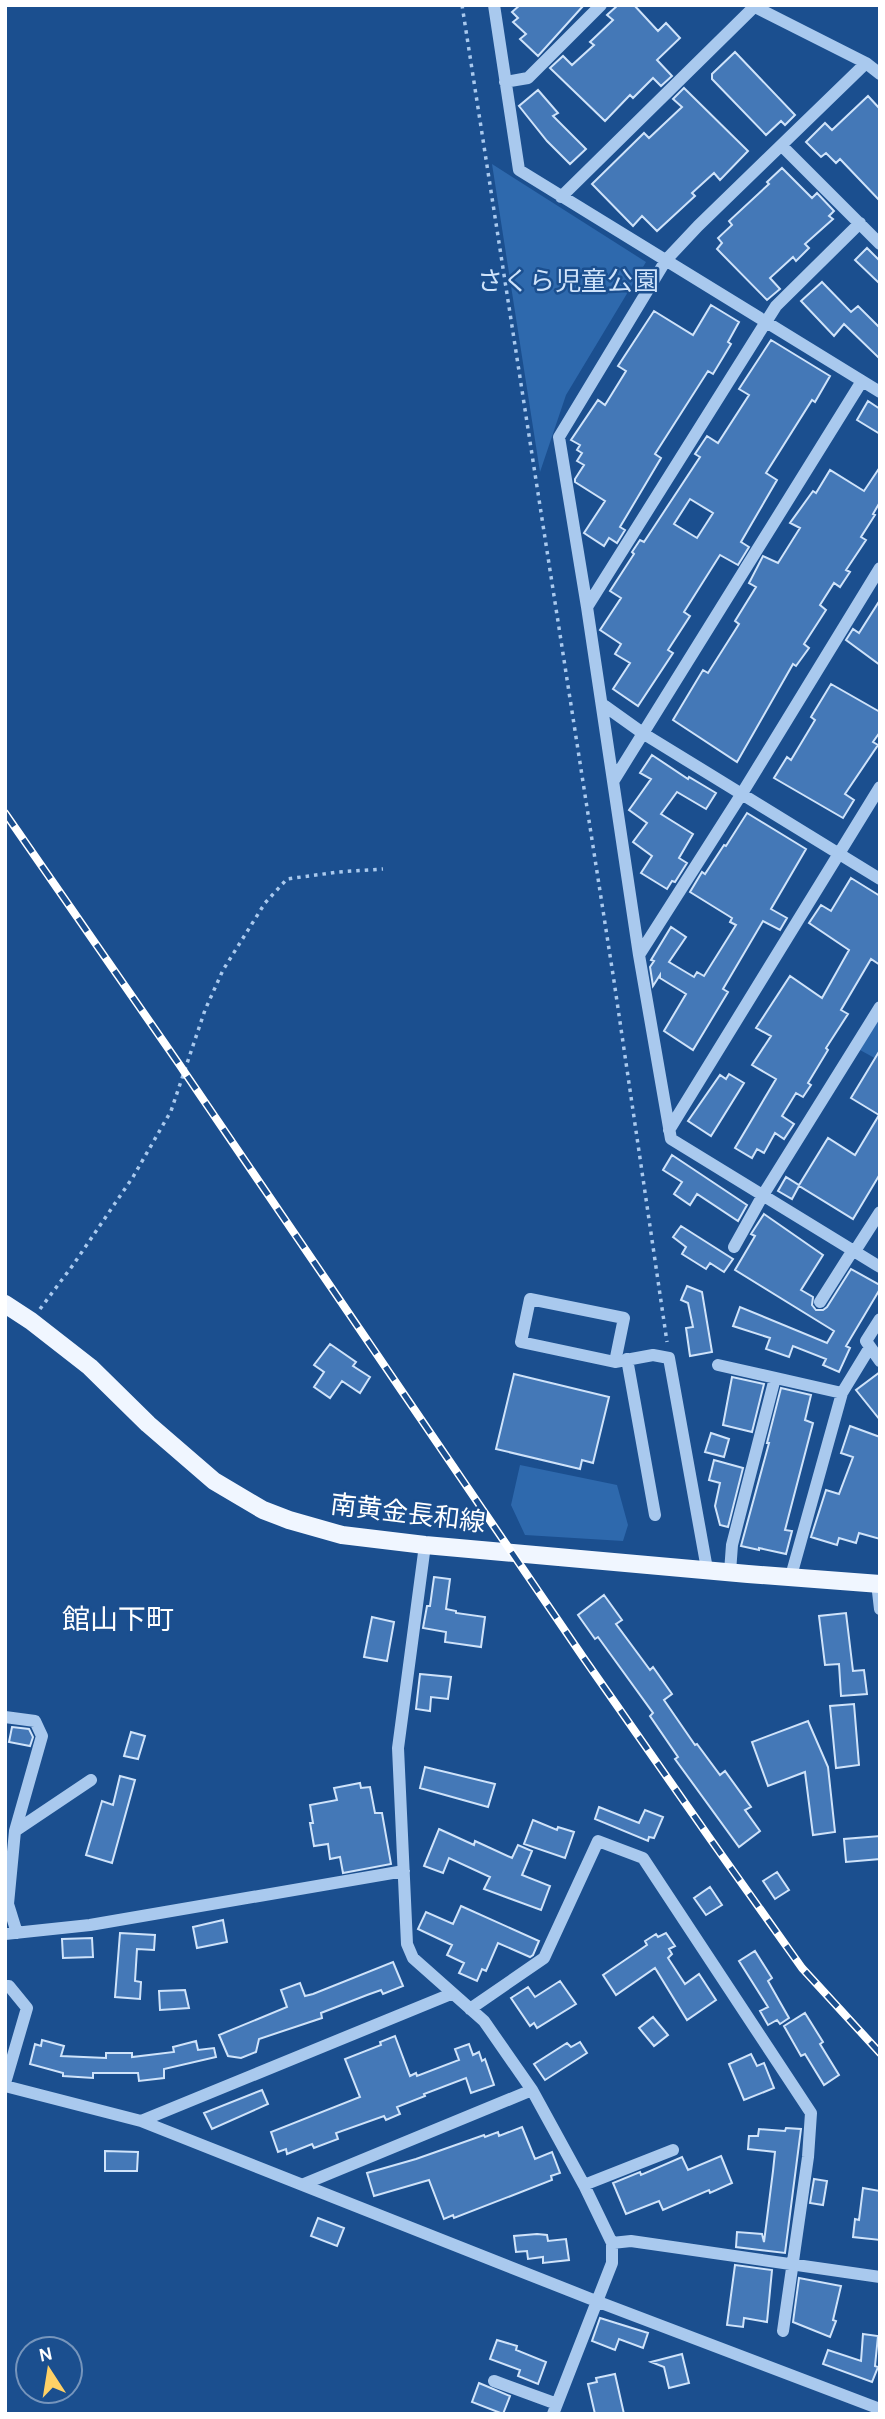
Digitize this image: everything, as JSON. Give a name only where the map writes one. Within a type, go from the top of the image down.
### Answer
[{"type":"main road","name":"南黄金長和線","points":[[5,1304],[90,1367],[188,1461],[214,1481],[264,1510],[342,1535],[425,1545],[878,1583]]},
{"type":"street","points":[[494,5],[519,170],[880,392]]},
{"type":"street","points":[[505,82],[528,78],[601,5]]},
{"type":"street","points":[[561,197],[752,6],[866,63],[880,74]]},
{"type":"street","points":[[866,63],[666,260],[559,437],[639,955],[671,1139],[880,1267]]},
{"type":"street","points":[[782,146],[880,244]]},
{"type":"street","points":[[587,607],[776,306],[860,223]]},
{"type":"street","points":[[614,780],[862,381]]},
{"type":"street","points":[[639,955],[880,568]]},
{"type":"street","points":[[602,704],[644,734],[880,879]]},
{"type":"street","points":[[669,1130],[880,787]]},
{"type":"street","points":[[734,1247],[763,1195],[880,1007]]},
{"type":"street","points":[[820,1302],[880,1212]]},
{"type":"street","points":[[655,1515],[621,1360],[624,1318],[530,1299],[521,1342],[621,1360],[653,1355],[669,1358],[707,1569]]},
{"type":"street","points":[[880,1319],[866,1341],[880,1360]]},
{"type":"street","points":[[791,1576],[842,1393],[870,1347]]},
{"type":"street","points":[[718,1365],[842,1393]]},
{"type":"street","points":[[730,1572],[732,1545],[775,1378]]},
{"type":"street","points":[[425,1545],[398,1748],[407,1944],[413,1958],[484,2021],[532,2090],[612,2243],[612,2263],[555,2409],[494,2382]]},
{"type":"street","points":[[878,1583],[880,1609]]},
{"type":"street","points":[[5,1717],[35,1721],[42,1736],[15,1831],[8,1904],[11,1934],[90,1925],[404,1871]]},
{"type":"street","points":[[15,1831],[91,1780]]},
{"type":"street","points":[[470,2009],[544,1958],[598,1842],[643,1858],[811,2113],[808,2157],[783,2331]]},
{"type":"street","points":[[5,1986],[9,1986],[27,2008],[5,2085],[141,2121],[596,2301],[879,2406]]},
{"type":"street","points":[[141,2121],[451,1994]]},
{"type":"street","points":[[304,2184],[532,2090]]},
{"type":"street","points":[[584,2185],[673,2150]]},
{"type":"street","points":[[612,2243],[631,2241],[880,2277]]},
{"type":"path","points":[[462,5],[617,994],[669,1358]]},
{"type":"path","points":[[31,1321],[133,1177],[171,1111],[205,1010],[223,970],[265,903],[287,879],[383,869]]},
{"type":"green space","name":"さくら児童公園","points":[[492,164],[646,262],[566,395],[540,472]]},
{"type":"green space","points":[[880,1017],[880,1061],[860,1050]]},
{"type":"green space","points":[[520,1465],[617,1485],[628,1525],[623,1541],[525,1535],[511,1505]]},
{"type":"building","points":[[520,5],[584,5],[538,56],[520,39],[526,34],[513,22],[518,18],[512,12]]},
{"type":"building","points":[[618,5],[634,5],[658,31],[666,23],[680,38],[657,60],[672,76],[661,86],[653,78],[633,98],[630,95],[605,121],[550,68],[563,56],[572,65],[594,45],[590,42],[613,20],[607,15]]},
{"type":"building","points":[[735,52],[795,115],[785,125],[781,121],[766,135],[712,79],[712,74]]},
{"type":"building","points":[[684,88],[748,151],[720,180],[714,173],[692,193],[695,196],[657,231],[642,216],[633,226],[592,184],[644,133],[649,138],[682,107],[673,99]]},
{"type":"building","points":[[538,90],[558,113],[553,116],[586,149],[570,164],[519,106]]},
{"type":"building","points":[[868,96],[880,109],[880,201],[840,159],[836,163],[826,153],[821,157],[806,142],[825,123],[832,130]]},
{"type":"building","points":[[782,168],[812,198],[817,193],[834,211],[829,216],[833,219],[805,244],[809,248],[796,261],[793,257],[770,278],[780,289],[767,300],[717,249],[722,243],[718,238],[732,225],[729,221],[769,184],[767,182]]},
{"type":"building","points":[[867,248],[880,261],[880,284],[855,260]]},
{"type":"building","points":[[822,282],[851,312],[858,306],[880,328],[880,359],[844,324],[834,336],[801,301]]},
{"type":"building","points":[[711,305],[739,322],[728,342],[731,344],[713,374],[708,371],[655,454],[661,458],[620,527],[625,530],[617,543],[609,538],[604,546],[584,533],[605,501],[575,482],[584,465],[577,461],[582,453],[577,450],[580,445],[571,440],[598,400],[605,405],[626,371],[618,366],[654,311],[693,335]]},
{"type":"building","points":[[771,340],[830,376],[766,473],[777,480],[741,542],[749,547],[738,565],[720,555],[684,612],[690,616],[668,650],[673,653],[638,706],[613,689],[630,663],[615,654],[621,644],[600,630],[621,598],[610,591],[640,540],[644,542],[700,457],[695,454],[707,436],[718,443],[749,395],[739,389]],"holes":[[[690,499],[713,513],[697,538],[674,524]]]},
{"type":"building","points":[[868,401],[880,409],[880,434],[857,420]]},
{"type":"building","points":[[880,467],[880,502],[861,537],[866,540],[846,570],[850,572],[840,587],[834,583],[820,605],[826,610],[804,644],[809,648],[796,666],[793,664],[737,762],[673,720],[703,670],[708,673],[739,624],[735,621],[756,587],[749,583],[763,556],[778,563],[800,528],[790,523],[813,491],[816,493],[830,470],[864,491]]},
{"type":"building","points":[[880,600],[880,665],[846,640],[853,629],[859,633]]},
{"type":"building","points":[[831,684],[880,712],[880,732],[873,742],[878,745],[845,794],[854,800],[843,818],[774,778],[787,757],[791,760],[815,720],[811,717]]},
{"type":"building","points":[[652,755],[688,779],[689,777],[716,793],[706,809],[677,792],[661,814],[693,834],[679,858],[687,863],[667,889],[641,873],[652,856],[633,842],[647,823],[629,810],[651,779],[640,773]]},
{"type":"building","points":[[747,813],[806,849],[771,909],[787,918],[780,930],[763,921],[723,989],[728,992],[693,1050],[664,1031],[686,994],[660,978],[660,975],[653,986],[650,967],[654,961],[651,960],[671,927],[686,937],[669,962],[694,977],[697,972],[704,976],[736,925],[730,922],[732,918],[690,892],[702,872],[705,874],[724,845],[726,846]]},
{"type":"building","points":[[851,878],[880,896],[880,965],[871,959],[841,1010],[848,1014],[826,1048],[828,1050],[808,1083],[811,1085],[803,1097],[796,1093],[782,1116],[794,1124],[784,1139],[775,1133],[764,1153],[757,1149],[752,1158],[735,1148],[776,1079],[752,1065],[771,1036],[756,1028],[790,976],[822,998],[849,950],[809,923],[821,905],[831,911]]},
{"type":"building","points":[[880,1050],[880,1174],[853,1219],[799,1186],[792,1199],[778,1191],[786,1177],[799,1185],[828,1138],[855,1155],[879,1115],[851,1098]]},
{"type":"building","points":[[729,1074],[744,1083],[711,1136],[688,1121],[720,1075],[726,1079]]},
{"type":"building","points":[[672,1155],[747,1205],[738,1221],[697,1194],[690,1205],[674,1194],[682,1182],[663,1170]]},
{"type":"building","points":[[764,1214],[823,1255],[801,1290],[813,1297],[812,1305],[816,1310],[827,1307],[851,1269],[880,1285],[846,1346],[850,1348],[839,1372],[823,1365],[826,1359],[793,1346],[789,1357],[766,1349],[770,1338],[733,1326],[740,1307],[827,1343],[834,1331],[735,1270],[755,1236],[751,1234]]},
{"type":"building","points":[[681,1226],[733,1259],[724,1272],[710,1263],[706,1269],[682,1254],[686,1247],[673,1237]]},
{"type":"building","points":[[687,1286],[702,1292],[712,1352],[690,1356],[686,1328],[693,1327],[688,1303],[681,1300]]},
{"type":"building","points":[[330,1344],[356,1362],[353,1366],[370,1377],[360,1393],[342,1381],[330,1398],[314,1387],[324,1372],[314,1365]]},
{"type":"building","points":[[880,1372],[880,1420],[856,1390]]},
{"type":"building","points":[[514,1374],[609,1397],[593,1463],[582,1460],[580,1469],[496,1449]]},
{"type":"building","points":[[732,1377],[764,1384],[752,1432],[723,1425]]},
{"type":"building","points":[[781,1388],[811,1395],[805,1420],[813,1423],[785,1530],[792,1531],[786,1554],[741,1546]]},
{"type":"building","points":[[850,1426],[880,1437],[880,1539],[859,1533],[856,1543],[839,1538],[837,1545],[811,1537],[826,1490],[839,1494],[853,1457],[841,1453]]},
{"type":"building","points":[[711,1433],[729,1439],[724,1457],[705,1452]]},
{"type":"building","points":[[714,1460],[743,1468],[728,1527],[720,1525],[715,1506],[720,1483],[709,1480]]},
{"type":"building","points":[[434,1577],[450,1579],[446,1609],[485,1617],[481,1647],[445,1642],[446,1632],[423,1628],[427,1606],[430,1606]]},
{"type":"building","points":[[604,1595],[622,1620],[616,1624],[650,1670],[653,1667],[672,1694],[664,1700],[695,1745],[697,1744],[720,1775],[725,1771],[751,1807],[745,1810],[760,1831],[739,1847],[675,1759],[678,1757],[650,1716],[653,1713],[598,1637],[595,1639],[578,1615]]},
{"type":"building","points":[[846,1613],[853,1671],[864,1670],[867,1694],[841,1696],[839,1664],[825,1665],[819,1616]]},
{"type":"building","points":[[372,1617],[394,1622],[387,1661],[364,1657]]},
{"type":"building","points":[[420,1674],[451,1677],[448,1699],[431,1697],[430,1711],[416,1709]]},
{"type":"building","points":[[854,1704],[859,1765],[836,1768],[830,1706]]},
{"type":"building","points":[[808,1721],[828,1767],[835,1832],[813,1835],[805,1772],[768,1786],[752,1742]]},
{"type":"building","points":[[12,1727],[29,1729],[33,1737],[30,1746],[9,1742]]},
{"type":"building","points":[[131,1732],[145,1736],[138,1759],[124,1756]]},
{"type":"building","points":[[425,1767],[495,1784],[488,1807],[420,1788]]},
{"type":"building","points":[[120,1776],[135,1780],[112,1863],[86,1855],[102,1801],[113,1805]]},
{"type":"building","points":[[360,1783],[361,1788],[370,1787],[375,1813],[382,1813],[391,1864],[343,1873],[340,1857],[330,1859],[328,1844],[314,1846],[310,1805],[337,1800],[334,1788]]},
{"type":"building","points":[[599,1807],[639,1823],[645,1810],[663,1817],[654,1838],[649,1837],[648,1841],[595,1819]]},
{"type":"building","points":[[533,1820],[557,1830],[558,1827],[574,1832],[565,1858],[524,1844]]},
{"type":"building","points":[[439,1829],[474,1845],[475,1841],[512,1858],[518,1845],[532,1851],[522,1875],[550,1886],[541,1910],[484,1889],[490,1877],[449,1858],[443,1873],[424,1866]]},
{"type":"building","points":[[880,1836],[880,1859],[846,1862],[844,1839]]},
{"type":"building","points":[[777,1872],[789,1890],[775,1899],[763,1881]]},
{"type":"building","points":[[710,1887],[722,1905],[706,1915],[694,1898]]},
{"type":"building","points":[[461,1906],[539,1941],[533,1955],[530,1957],[498,1943],[486,1971],[482,1969],[477,1981],[459,1973],[464,1963],[447,1955],[452,1945],[418,1929],[426,1912],[453,1924]]},
{"type":"building","points":[[223,1920],[227,1942],[197,1948],[193,1927]]},
{"type":"building","points":[[120,1933],[155,1935],[154,1950],[137,1949],[135,1981],[141,1982],[140,1999],[115,1997]]},
{"type":"building","points":[[666,1933],[675,1946],[669,1949],[672,1954],[668,1958],[685,1984],[699,1974],[716,2000],[687,2020],[655,1968],[616,1995],[603,1975],[647,1945],[645,1941],[656,1934],[658,1937]]},
{"type":"building","points":[[92,1938],[93,1957],[63,1958],[62,1939]]},
{"type":"building","points":[[755,1951],[772,1978],[768,1981],[789,2018],[780,2024],[777,2020],[768,2025],[760,2011],[768,2007],[739,1961]]},
{"type":"building","points":[[393,1962],[403,1986],[383,1994],[381,1990],[367,1995],[321,2013],[322,2018],[259,2039],[256,2052],[241,2058],[228,2056],[219,2035],[287,2007],[281,1990],[300,1983],[305,1996],[313,1994]]},
{"type":"building","points":[[560,1981],[576,2004],[537,2028],[534,2023],[530,2026],[511,1998],[528,1987],[535,1997]]},
{"type":"building","points":[[185,1990],[189,2008],[160,2010],[159,1991]]},
{"type":"building","points":[[805,2013],[839,2075],[824,2085],[805,2054],[801,2056],[784,2026]]},
{"type":"building","points":[[653,2017],[668,2035],[654,2046],[639,2028]]},
{"type":"building","points":[[395,2036],[410,2076],[416,2073],[417,2076],[459,2060],[455,2049],[469,2044],[473,2055],[479,2052],[482,2061],[485,2059],[494,2085],[471,2093],[466,2078],[397,2107],[400,2114],[386,2120],[384,2116],[336,2133],[338,2139],[314,2148],[312,2144],[287,2154],[286,2149],[278,2152],[271,2132],[360,2097],[345,2059],[381,2045],[380,2042]]},
{"type":"building","points":[[42,2040],[64,2046],[61,2056],[106,2058],[106,2053],[132,2053],[132,2057],[174,2052],[173,2047],[196,2041],[198,2050],[214,2048],[216,2057],[164,2069],[164,2078],[139,2081],[138,2073],[93,2073],[93,2078],[63,2076],[63,2073],[30,2064],[35,2044],[41,2046]]},
{"type":"building","points":[[580,2042],[587,2053],[545,2080],[534,2064],[567,2043],[571,2047]]},
{"type":"building","points":[[751,2054],[757,2066],[764,2063],[774,2088],[744,2100],[729,2064]]},
{"type":"building","points":[[262,2090],[268,2104],[212,2129],[204,2113]]},
{"type":"building","points":[[522,2127],[535,2159],[552,2152],[560,2173],[551,2176],[552,2180],[454,2218],[453,2215],[444,2219],[429,2180],[374,2196],[367,2173],[484,2135],[485,2137],[498,2132],[499,2136]]},
{"type":"building","points":[[786,2128],[801,2129],[785,2253],[736,2247],[737,2232],[762,2234],[764,2242],[773,2171],[775,2152],[748,2149],[749,2136],[758,2136],[759,2129],[785,2131]]},
{"type":"building","points":[[105,2151],[138,2152],[137,2171],[105,2171]]},
{"type":"building","points":[[721,2156],[732,2183],[663,2210],[659,2201],[626,2214],[613,2183],[640,2172],[641,2175],[682,2157],[688,2170]]},
{"type":"building","points":[[814,2179],[827,2181],[823,2205],[810,2203]]},
{"type":"building","points":[[863,2188],[880,2191],[880,2240],[853,2237],[855,2219],[859,2220]]},
{"type":"building","points":[[318,2218],[344,2228],[337,2246],[311,2236]]},
{"type":"building","points":[[547,2235],[548,2241],[566,2239],[569,2260],[543,2263],[543,2257],[528,2259],[527,2251],[516,2252],[514,2236]]},
{"type":"building","points":[[735,2265],[772,2270],[767,2322],[744,2318],[743,2327],[727,2325]]},
{"type":"building","points":[[799,2278],[841,2286],[833,2320],[836,2321],[830,2337],[793,2322]]},
{"type":"building","points":[[600,2318],[648,2333],[643,2348],[619,2339],[615,2350],[592,2341]]},
{"type":"building","points":[[863,2334],[878,2336],[875,2366],[878,2367],[872,2382],[823,2364],[828,2350],[861,2361]]},
{"type":"building","points":[[497,2340],[517,2346],[516,2350],[546,2362],[538,2384],[518,2376],[520,2370],[490,2359]]},
{"type":"building","points":[[682,2354],[689,2383],[669,2388],[664,2367],[651,2362]]},
{"type":"building","points":[[615,2374],[624,2414],[595,2414],[588,2384],[597,2382],[596,2378]]},
{"type":"building","points":[[479,2383],[510,2396],[503,2414],[472,2402]]},
{"type":"railway","points":[[5,813],[711,1840],[802,1968],[880,2053]]},
{"type":"district","name":"館山下町","points":[[118,1619]]}]
